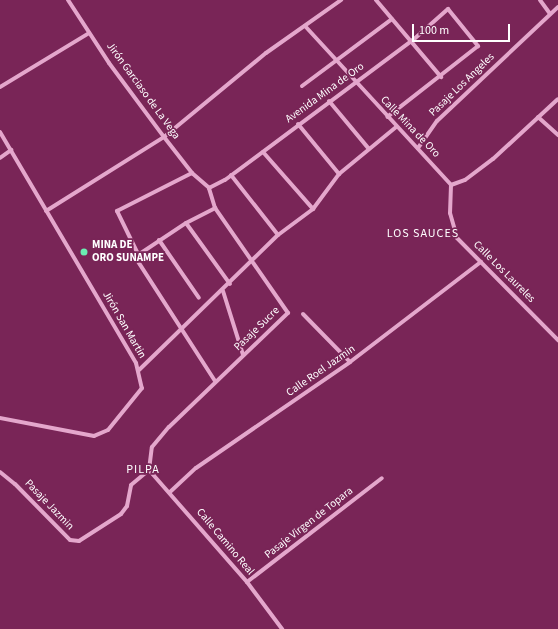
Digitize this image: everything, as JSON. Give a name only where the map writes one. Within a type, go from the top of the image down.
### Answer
[{"type":"street","name":"Jirón Garciaso de La Vega","points":[[68,0],[164,137],[192,173],[210,188]]},
{"type":"street","points":[[46,211],[164,137],[266,53],[342,0]]},
{"type":"street","points":[[376,0],[413,40],[441,77],[387,117]]},
{"type":"street","points":[[540,0],[550,14]]},
{"type":"street","name":"Pasaje Los Angeles","points":[[418,148],[437,121],[558,7]]},
{"type":"street","name":"Avenida Mina de Oro","points":[[210,188],[263,152],[298,124],[413,40],[448,9],[478,46],[441,77]]},
{"type":"street","points":[[302,86],[392,19]]},
{"type":"street","name":"Calle Mina de Oro","points":[[305,26],[337,59],[355,82],[396,127],[418,148],[450,185]]},
{"type":"street","points":[[0,87],[90,33]]},
{"type":"street","points":[[450,185],[465,180],[493,159],[558,100]]},
{"type":"street","points":[[329,101],[369,149]]},
{"type":"street","points":[[538,117],[558,135]]},
{"type":"street","points":[[298,124],[339,174]]},
{"type":"street","points":[[139,370],[252,263],[278,235],[313,209],[339,174],[396,127]]},
{"type":"street","name":"Jirón San Martin","points":[[0,132],[139,370],[142,379],[139,393],[103,433],[94,436],[0,418]]},
{"type":"street","points":[[0,158],[11,150]]},
{"type":"street","points":[[263,152],[313,209]]},
{"type":"street","points":[[138,254],[117,211],[192,173]]},
{"type":"street","points":[[231,175],[278,235]]},
{"type":"street","name":"Calle Los Laureles","points":[[450,185],[450,213],[454,231],[481,262],[558,340]]},
{"type":"street","name":"Pasaje Sucre","points":[[149,470],[152,447],[215,381],[288,313],[215,208],[210,188]]},
{"type":"street","points":[[215,208],[186,223],[135,257],[152,288],[182,328],[215,381]]},
{"type":"street","points":[[186,223],[230,284]]},
{"type":"street","points":[[159,240],[199,298]]},
{"type":"street","name":"Calle Roel Jazmin","points":[[170,492],[196,468],[350,362],[481,262]]},
{"type":"street","points":[[223,291],[243,355]]},
{"type":"street","points":[[303,314],[350,362]]},
{"type":"street","name":"Calle Camino Real","points":[[149,470],[170,492],[247,582],[282,629]]},
{"type":"street","name":"Pasaje Jazmin","points":[[0,472],[15,484],[70,540],[79,541],[121,514],[127,506],[131,485],[149,470]]},
{"type":"street","name":"Pasaje Virgen de Topara","points":[[247,582],[382,478]]},
{"type":"place","name":"MINA DE ORO SUNAMPE","points":[[84,252]]},
{"type":"district","name":"LOS SAUCES","points":[[423,234]]},
{"type":"district","name":"PILPA","points":[[143,470]]}]
